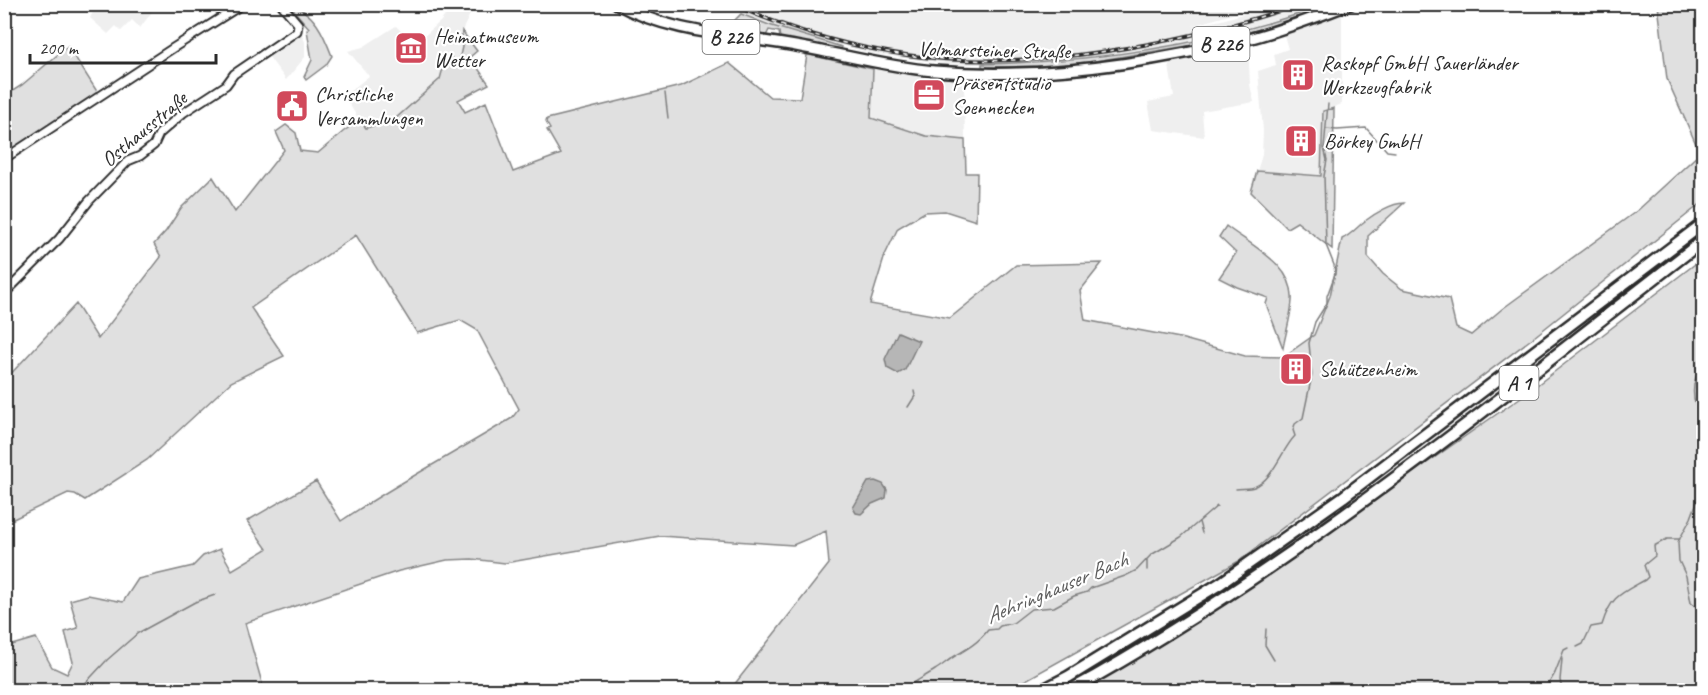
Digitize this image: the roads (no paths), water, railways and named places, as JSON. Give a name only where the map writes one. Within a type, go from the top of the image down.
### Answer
[{"type":"highway","name":"A 1","points":[[1043,690],[1221,583],[1343,497],[1704,223]]},
{"type":"highway","name":"A 1","points":[[1071,690],[1217,603],[1334,523],[1704,240]]},
{"type":"main road","name":"Volmarsteiner Straße","points":[[616,4],[644,17],[673,26],[933,71],[1059,72],[1142,60],[1249,38],[1351,4]]},
{"type":"street","points":[[4,159],[243,4]]},
{"type":"street","name":"Osthausstraße","points":[[4,294],[59,239],[89,201],[128,161],[140,156],[154,145],[159,134],[183,113],[226,85],[243,67],[297,31],[298,24],[281,4]]},
{"type":"waterway","points":[[665,93],[668,118]]},
{"type":"waterway","name":"Aehringhauser Bach","points":[[1236,489],[1254,487],[1267,478],[1295,436],[1293,430],[1295,424],[1303,418],[1312,375],[1309,343],[1315,322],[1327,303],[1327,296],[1335,274],[1326,245],[1324,176],[1327,160],[1324,148],[1328,104]]},
{"type":"waterway","points":[[1326,129],[1366,128],[1387,151],[1395,152]]},
{"type":"waterway","points":[[1704,365],[1694,384],[1694,399],[1704,419]]},
{"type":"waterway","points":[[908,407],[915,396],[914,391]]},
{"type":"waterway","points":[[1704,483],[1691,518],[1678,542],[1679,561],[1686,576],[1691,603],[1704,614]]},
{"type":"waterway","name":"Aehringhauser Bach","points":[[903,690],[973,645],[988,630],[1013,623],[1031,609],[1054,607],[1091,588],[1137,570],[1151,555],[1181,537],[1217,506]]},
{"type":"waterway","points":[[1199,522],[1202,533]]},
{"type":"waterway","points":[[1577,647],[1583,644],[1591,627],[1602,625],[1605,615],[1618,597],[1648,577],[1644,565],[1655,556],[1654,546],[1667,539],[1680,539]]},
{"type":"waterway","name":"Aehringhauser Bach","points":[[1147,559],[1147,570]]},
{"type":"waterway","points":[[79,690],[107,660],[138,633],[195,602],[215,595]]},
{"type":"waterway","points":[[1266,629],[1265,645],[1274,660]]},
{"type":"waterway","points":[[1545,690],[1564,650],[1568,648]]},
{"type":"waterway","points":[[1562,659],[1560,680],[1562,690]]},
{"type":"railway","points":[[731,4],[795,29],[839,42],[906,55],[954,60],[1055,57],[1106,51],[1206,31],[1301,4]]},
{"type":"place","name":"Heimatmuseum Wetter","points":[[411,48]]},
{"type":"place","name":"Raskopf GmbH Sauerländer Werkzeugfabrik","points":[[1298,75]]},
{"type":"place","name":"Präsentstudio Soennecken","points":[[929,95]]},
{"type":"place","name":"Christliche Versammlungen","points":[[292,106]]},
{"type":"place","name":"Börkey GmbH","points":[[1301,141]]},
{"type":"place","name":"Schützenheim","points":[[1296,369]]}]
